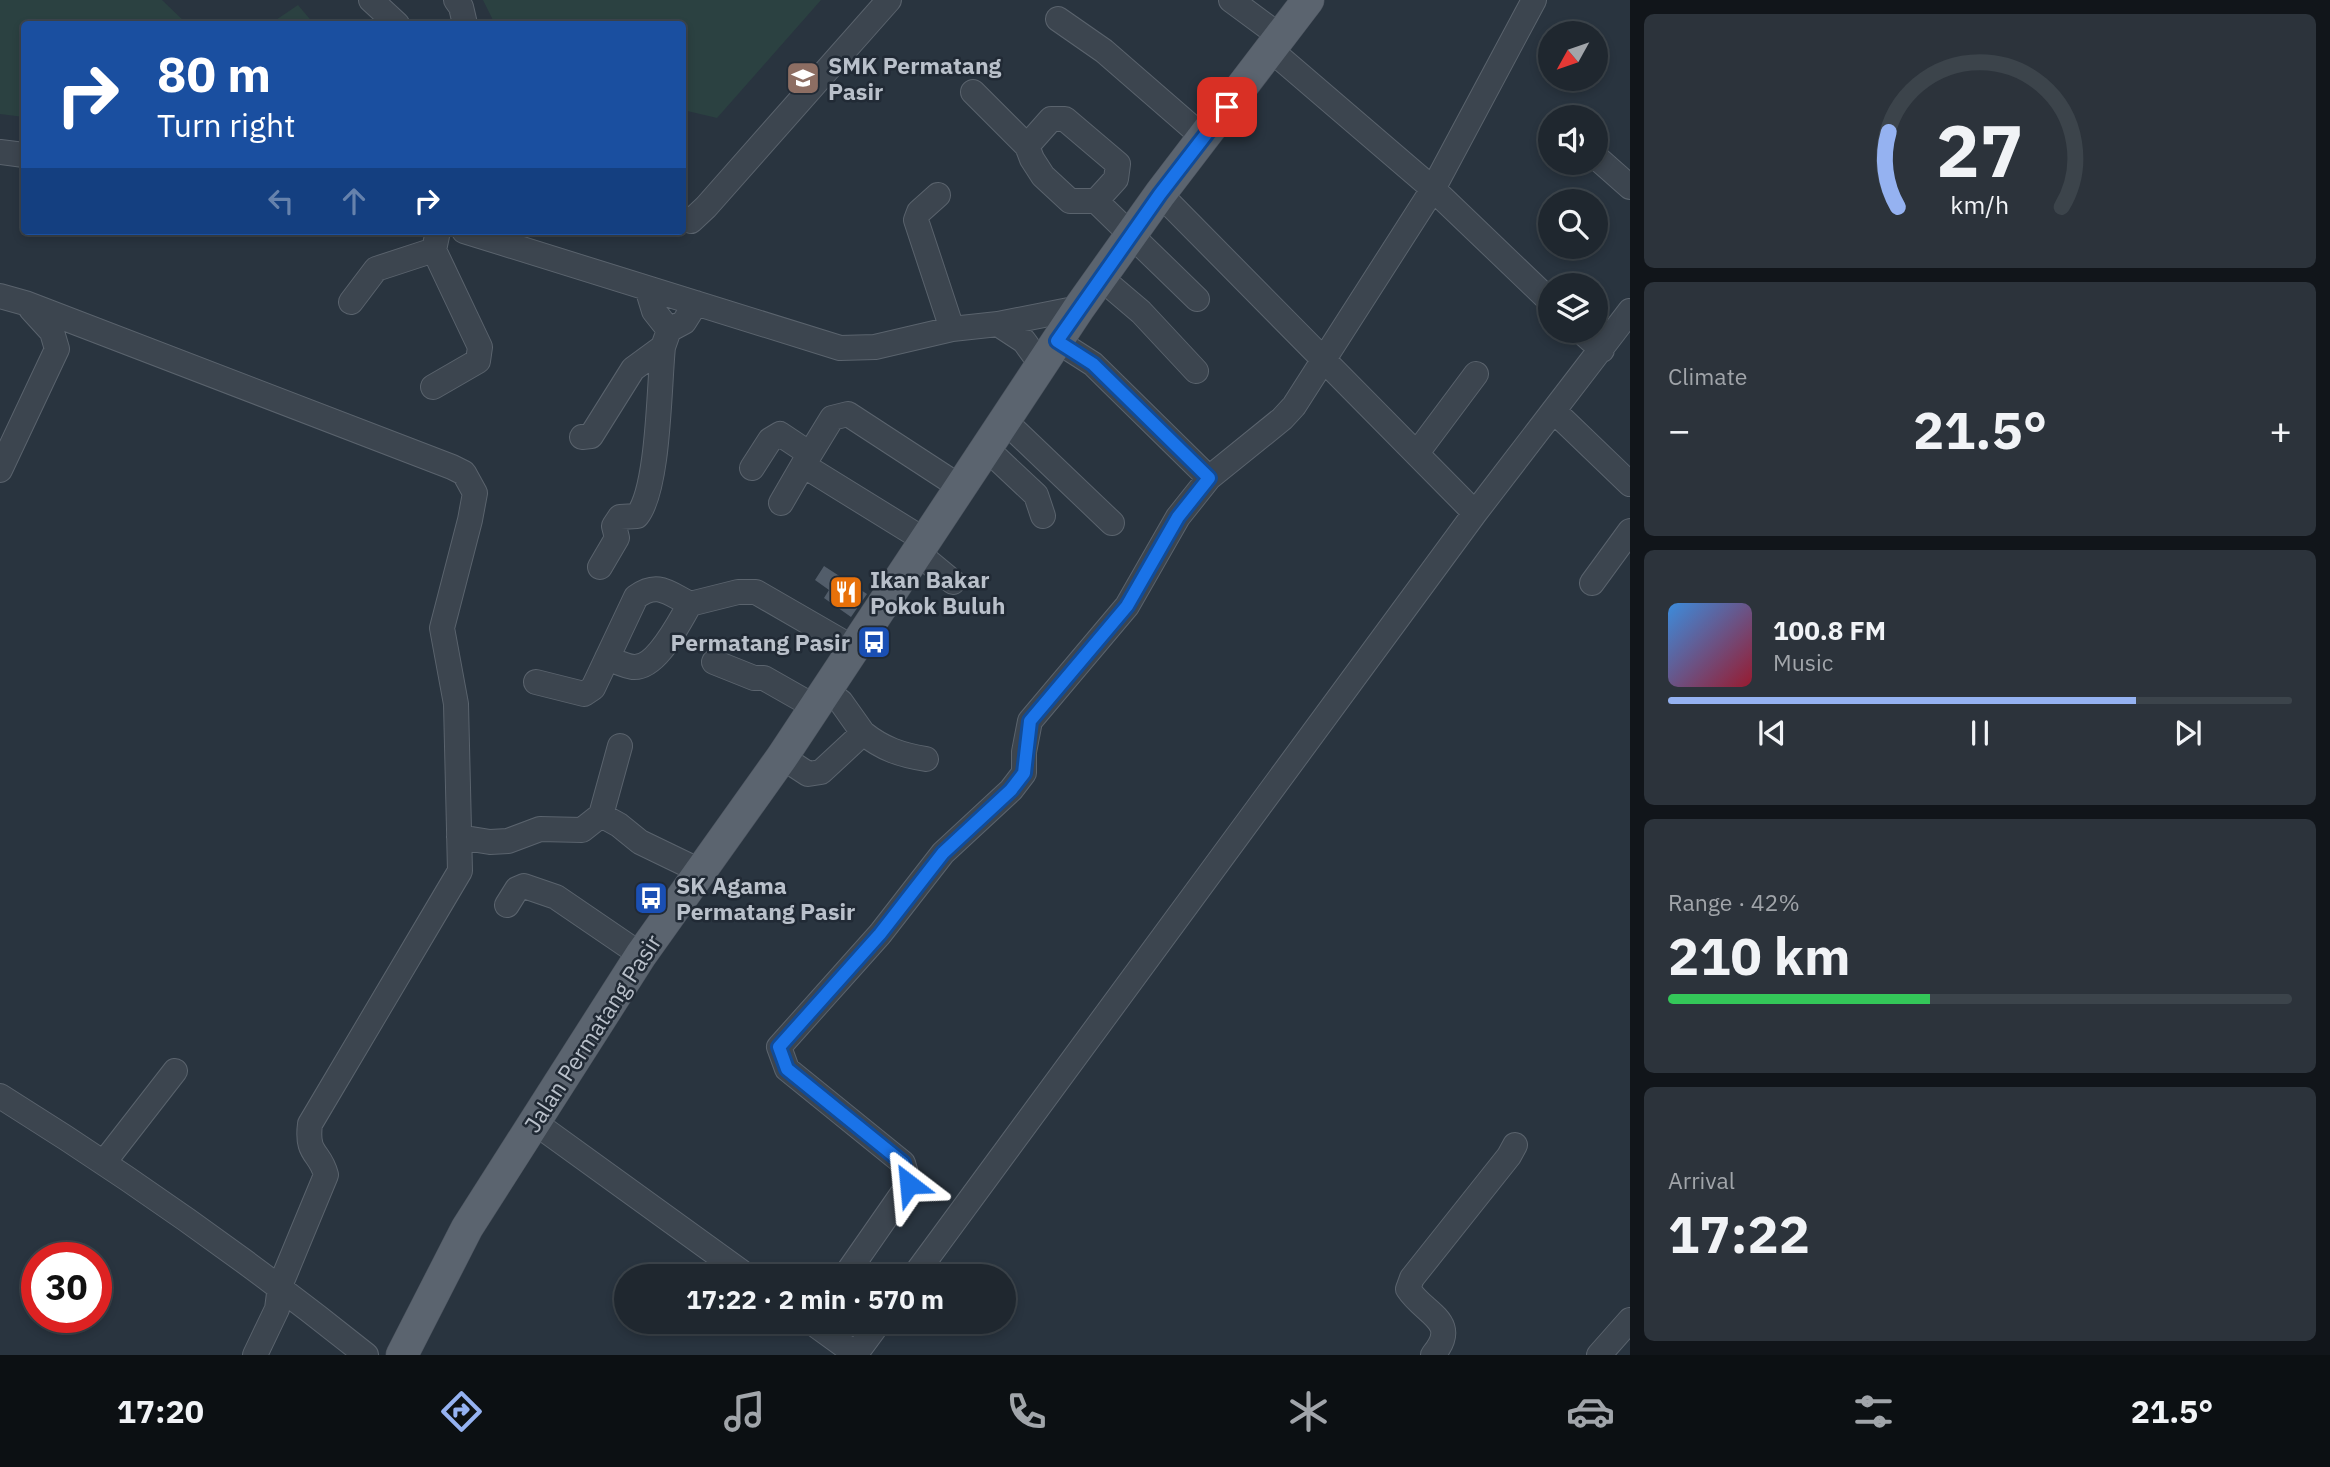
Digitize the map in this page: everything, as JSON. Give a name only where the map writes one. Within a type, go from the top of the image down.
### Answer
[{"type":"main road","name":"Jalan Permatang Pasir","points":[[401,1355],[467,1228],[641,955],[782,757],[1079,308],[1160,194],[1308,0]]},
{"type":"street","points":[[371,0],[394,21]]},
{"type":"street","points":[[456,0],[461,7],[463,21]]},
{"type":"street","points":[[686,219],[691,220],[706,207],[889,0]]},
{"type":"street","points":[[1231,0],[1538,289]]},
{"type":"street","points":[[853,1264],[909,1184],[903,1163],[787,1069],[779,1047],[880,934],[943,853],[1011,790],[1024,773],[1030,721],[1127,606],[1178,517],[1209,478],[1282,419],[1294,406],[1433,188],[1534,0]]},
{"type":"street","points":[[1058,19],[1104,51],[1203,137]]},
{"type":"street","points":[[973,92],[1027,146],[1043,176],[1070,201],[1096,201],[1196,299]]},
{"type":"street","points":[[1027,146],[1051,119],[1065,119],[1118,164],[1116,178],[1096,201]]},
{"type":"street","points":[[0,152],[21,155]]},
{"type":"street","points":[[1608,168],[1630,187]]},
{"type":"street","points":[[1160,194],[1475,513]]},
{"type":"street","points":[[938,195],[919,212],[916,220],[951,329]]},
{"type":"street","points":[[477,235],[840,348],[875,347],[951,329],[998,324],[1079,308]]},
{"type":"street","points":[[351,302],[365,264],[436,241],[480,347],[478,361],[433,387]]},
{"type":"street","points":[[1101,278],[1141,312],[1196,371]]},
{"type":"street","points":[[600,567],[617,538],[614,526],[620,517],[637,516],[646,506],[666,338],[647,288]]},
{"type":"street","points":[[0,296],[25,303],[464,473],[475,493],[471,520],[442,628],[456,704],[460,871],[310,1124],[310,1150],[324,1167],[326,1175],[280,1286],[277,1309],[256,1355]]},
{"type":"street","points":[[0,470],[57,349],[52,332],[25,303]]},
{"type":"street","points":[[582,437],[591,436],[633,369],[684,322],[695,303]]},
{"type":"street","points":[[923,1264],[1475,513],[1630,311]]},
{"type":"street","points":[[998,324],[1049,354],[1093,364],[1209,478]]},
{"type":"street","points":[[1594,343],[1602,350]]},
{"type":"street","points":[[1417,453],[1476,374]]},
{"type":"street","points":[[1554,411],[1630,484]]},
{"type":"street","points":[[781,503],[832,418],[848,414],[960,487]]},
{"type":"street","points":[[1006,422],[1112,523]]},
{"type":"street","points":[[752,468],[770,440],[780,434],[807,460],[922,547],[953,582]]},
{"type":"street","points":[[987,449],[1036,495],[1043,516]]},
{"type":"street","points":[[1592,583],[1630,531]]},
{"type":"street","points":[[536,682],[584,694],[593,688],[636,597],[648,588],[658,588],[690,604],[738,592],[755,592],[853,648]]},
{"type":"street","points":[[607,658],[633,667],[645,666],[658,655],[690,604]]},
{"type":"street","points":[[714,662],[754,678],[764,678],[820,698],[841,702],[863,733],[879,745],[900,755],[926,759]]},
{"type":"street","points":[[782,757],[808,774],[821,772],[863,733]]},
{"type":"street","points":[[459,837],[490,842],[508,841],[540,829],[582,830],[601,815],[620,746]]},
{"type":"street","points":[[601,815],[640,842],[700,871]]},
{"type":"street","points":[[507,905],[517,889],[524,886],[556,897],[641,955]]},
{"type":"street","points":[[105,1161],[174,1071]]},
{"type":"street","points":[[0,1096],[105,1161],[280,1286],[366,1355]]},
{"type":"street","points":[[534,1122],[730,1264]]},
{"type":"street","points":[[1433,1355],[1443,1343],[1446,1333],[1442,1323],[1408,1289],[1412,1278],[1515,1145]]},
{"type":"street","points":[[1600,1355],[1628,1327]]},
{"type":"street","points":[[828,1334],[856,1355],[871,1334]]},
{"type":"green space","points":[[0,0],[162,0],[184,21],[21,21],[21,117],[0,114]]},
{"type":"green space","points":[[483,0],[821,0],[717,118],[686,111],[686,21],[494,21]]},
{"type":"green space","points":[[298,5],[311,21],[274,21]]},
{"type":"building","name":"Ikan Bakar Pokok Buluh","points":[[824,566],[867,594],[851,617],[824,598],[829,590],[815,580]]},
{"type":"place","name":"SMK Permatang Pasir","points":[[803,78]]},
{"type":"place","name":"Ikan Bakar Pokok Buluh","points":[[846,592]]},
{"type":"place","name":"Permatang Pasir","points":[[874,642]]},
{"type":"place","name":"SK Agama Permatang Pasir","points":[[651,898]]},
{"type":"route","points":[[909,1184],[903,1163],[787,1069],[779,1047],[880,934],[943,853],[1011,790],[1024,773],[1024,752],[1030,721],[1127,606],[1178,517],[1209,478],[1093,364],[1057,341],[1160,194],[1227,107]]}]
